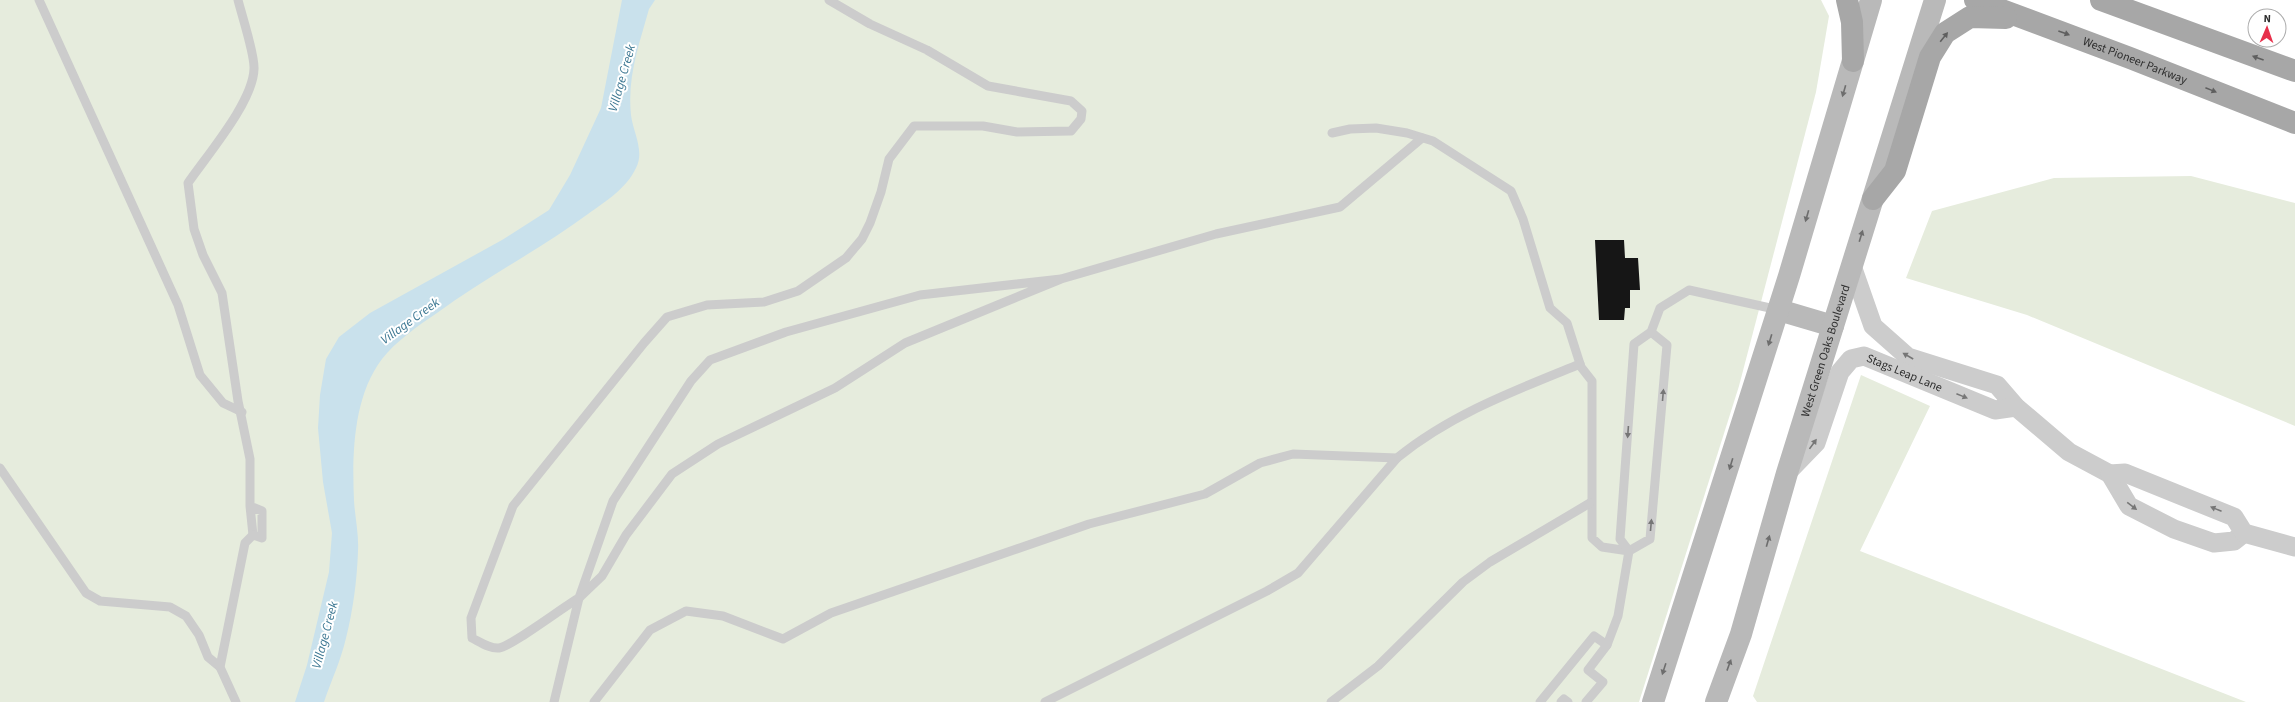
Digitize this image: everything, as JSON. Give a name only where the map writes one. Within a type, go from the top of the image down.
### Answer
[{"type":"main road","points":[[1847,0],[1852,22],[1853,61]]},
{"type":"main road","points":[[1653,702],[1779,310],[1871,0]]},
{"type":"main road","name":"West Green Oaks Boulevard","points":[[1716,702],[1741,634],[1788,473],[1935,0]]},
{"type":"main road","name":"West Pioneer Parkway","points":[[1975,0],[2295,123]]},
{"type":"main road","points":[[2108,1],[2295,71]]},
{"type":"main road","points":[[1873,199],[1895,171],[1930,57],[1945,34],[1970,17],[1995,16],[2035,22]]},
{"type":"main road","points":[[1779,310],[1833,326]]},
{"type":"street","points":[[2246,104],[2295,133]]},
{"type":"street","name":"Stags Leap Lane","points":[[1852,266],[1873,326],[1908,358],[1994,410],[2016,407],[2069,452],[2110,474],[2125,473],[2234,517],[2244,533]]},
{"type":"street","name":"Stags Leap Lane","points":[[1788,473],[1816,443],[1840,372],[1851,359],[1864,356],[1936,376]]},
{"type":"street","points":[[2110,474],[2129,506],[2174,529],[2214,543],[2234,541],[2244,533],[2295,547]]},
{"type":"lane","points":[[39,0],[178,305],[200,375],[222,403],[242,412]]},
{"type":"lane","points":[[220,667],[245,543],[253,534],[250,506],[250,459],[242,412],[238,401],[222,293],[203,255],[194,229],[188,183],[241,106],[251,86],[254,68],[238,0]]},
{"type":"lane","points":[[829,0],[870,24],[927,50],[988,86],[1071,101],[1082,111],[1081,119],[1071,131],[1017,132],[983,126],[914,126],[889,159],[881,192],[870,223],[862,239],[846,258],[798,291],[764,302],[707,305],[667,317],[644,343],[513,506],[471,618],[472,638],[489,646],[499,648],[520,637],[579,598],[602,576],[626,535],[672,474],[712,448],[835,388],[905,343],[1060,279],[1216,234],[1340,207],[1422,138]]},
{"type":"lane","points":[[1332,134],[1350,129],[1376,128],[1433,141],[1511,191],[1523,219],[1550,308],[1568,323],[1580,364],[1592,381],[1590,503],[1592,538],[1602,548],[1629,551],[1650,539],[1667,345],[1651,332]]},
{"type":"lane","points":[[554,702],[579,598],[613,501],[692,381],[710,360],[786,332],[920,294],[1060,279]]},
{"type":"lane","points":[[1586,702],[1603,682],[1588,670],[1607,645],[1618,616],[1629,551],[1620,539],[1634,344],[1651,332],[1660,308],[1689,290],[1779,310]]},
{"type":"lane","points":[[1045,702],[1267,592],[1298,573],[1397,458],[1420,440],[1492,400],[1580,364]]},
{"type":"lane","points":[[594,702],[650,630],[686,611],[723,616],[783,639],[831,613],[1074,529],[1206,494],[1260,463],[1293,454],[1397,458]]},
{"type":"lane","points":[[0,468],[86,593],[100,601],[170,607],[186,616],[199,635],[208,657],[220,667],[236,702]]},
{"type":"lane","points":[[1331,702],[1378,666],[1463,582],[1490,562],[1590,503]]},
{"type":"lane","points":[[1540,702],[1594,636],[1607,645]]},
{"type":"lane","points":[[1561,702],[1564,699],[1568,702]]},
{"type":"green space","points":[[0,0],[1821,0],[1829,16],[1816,92],[1739,386],[1639,702],[0,702]]},
{"type":"green space","points":[[2191,176],[2295,203],[2295,426],[2027,315],[1906,278],[1932,211],[2054,178]]},
{"type":"green space","points":[[1861,375],[1930,406],[1860,551],[2246,702],[1757,702],[1753,696]]},
{"type":"water","name":"Village Creek","points":[[622,0],[655,0],[649,9],[632,74],[630,101],[631,115],[639,148],[636,168],[627,182],[608,199],[532,252],[474,287],[400,340],[382,359],[372,374],[360,408],[354,446],[353,483],[358,545],[356,584],[346,638],[324,702],[295,702],[307,665],[329,572],[332,533],[323,482],[318,428],[320,395],[326,359],[339,337],[370,313],[502,240],[549,210],[570,175],[601,108]]},
{"type":"building","points":[[1595,240],[1624,240],[1625,258],[1638,258],[1640,290],[1630,290],[1630,308],[1625,308],[1624,320],[1599,320]]}]
